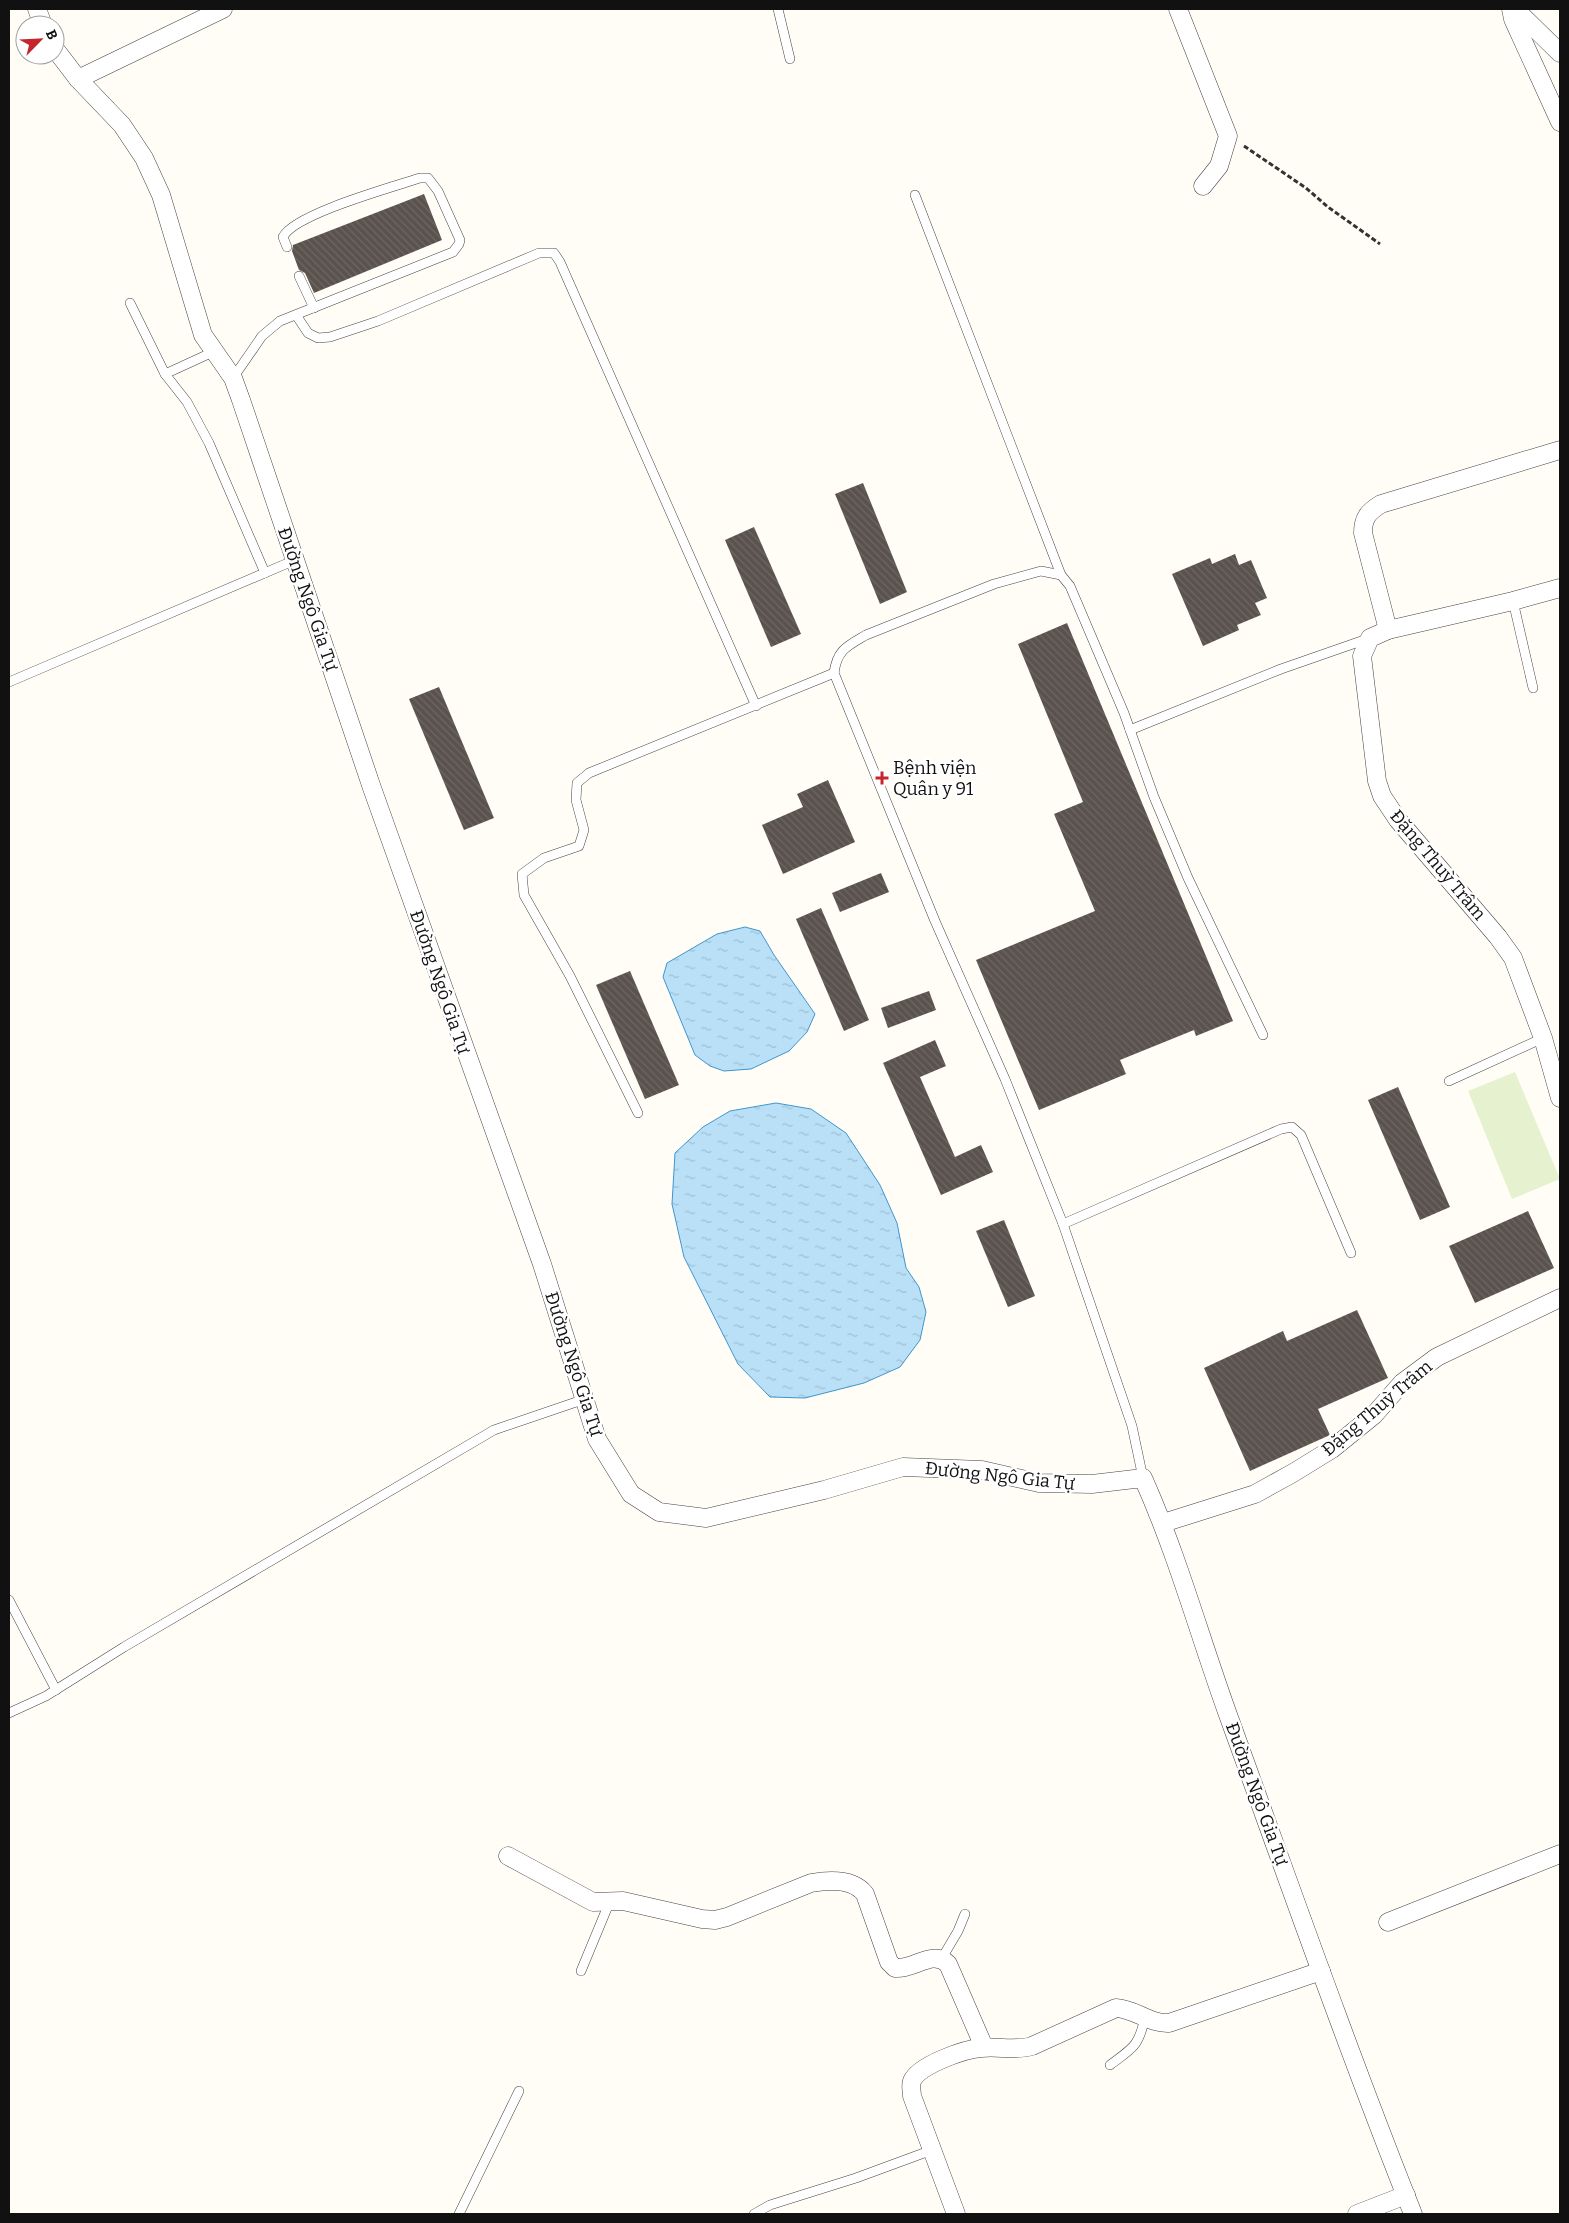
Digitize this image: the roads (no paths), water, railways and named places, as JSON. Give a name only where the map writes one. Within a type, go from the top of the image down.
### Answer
[{"type":"street","points":[[78,79],[223,9]]},
{"type":"street","points":[[1178,9],[1228,136],[1220,166],[1203,186]]},
{"type":"street","points":[[1511,9],[1513,20],[1560,122]]},
{"type":"street","points":[[1515,9],[1560,52]]},
{"type":"street","name":"Đường Ngô Gia Tự","points":[[65,62],[78,79],[122,125],[144,158],[161,195],[195,314],[203,335],[213,352],[233,378],[430,954],[542,1264],[597,1439],[631,1494],[659,1512],[706,1518],[824,1490],[903,1466],[982,1470],[1039,1483],[1092,1484],[1143,1478],[1163,1523],[1206,1654],[1320,1971],[1413,2214]]},
{"type":"street","points":[[1388,630],[1363,533],[1363,521],[1369,510],[1381,504],[1560,450]]},
{"type":"street","points":[[1370,638],[1388,630],[1560,588]]},
{"type":"street","name":"Đặng Thuỳ Trâm","points":[[1370,638],[1362,656],[1377,781],[1382,796],[1398,820],[1514,958],[1543,1038],[1560,1098]]},
{"type":"street","name":"Đặng Thuỳ Trâm","points":[[1163,1523],[1255,1494],[1294,1473],[1332,1449],[1374,1414],[1402,1383],[1438,1357],[1560,1298]]},
{"type":"street","points":[[1388,1922],[1560,1854]]},
{"type":"street","points":[[508,1856],[593,1902],[623,1901],[702,1919],[715,1920],[727,1917],[811,1883],[823,1881],[851,1883],[860,1887],[865,1894],[889,1962],[895,1968],[902,1968],[934,1958],[942,1958],[948,1964],[984,2047]]},
{"type":"street","points":[[956,2214],[912,2096],[911,2082],[917,2073],[955,2054],[984,2047],[1020,2049],[1032,2046],[1116,2008],[1127,2009],[1157,2024],[1169,2023],[1320,1971]]},
{"type":"street","points":[[1357,2214],[1406,2195]]},
{"type":"lane","points":[[778,9],[790,59]]},
{"type":"lane","points":[[233,378],[262,336],[280,322],[453,252],[460,240],[442,198],[428,178],[420,178],[327,210],[292,226],[283,237],[287,247]]},
{"type":"lane","points":[[915,195],[1061,575],[1070,586],[1130,730],[1154,797],[1188,878],[1263,1035]]},
{"type":"lane","points":[[296,315],[308,333],[318,338],[330,337],[378,321],[538,253],[554,253],[560,262],[756,706]]},
{"type":"lane","points":[[299,276],[314,308]]},
{"type":"lane","points":[[130,303],[165,374],[187,402],[209,442],[265,573]]},
{"type":"lane","points":[[165,374],[213,352]]},
{"type":"lane","points":[[9,682],[295,560]]},
{"type":"lane","points":[[1061,575],[1041,572],[994,584],[866,635],[846,647],[836,660],[834,673],[935,921],[1005,1079],[1063,1224],[1132,1426],[1143,1478]]},
{"type":"lane","points":[[1513,601],[1533,688]]},
{"type":"lane","points":[[1130,730],[1281,669],[1370,638]]},
{"type":"lane","points":[[638,1113],[570,976],[524,895],[522,874],[544,858],[579,846],[584,830],[576,800],[577,783],[588,773],[834,673]]},
{"type":"lane","points":[[1449,1081],[1543,1038]]},
{"type":"lane","points":[[1063,1224],[1281,1129],[1292,1127],[1301,1135],[1351,1254]]},
{"type":"lane","points":[[9,1713],[56,1690],[133,1642],[494,1430],[585,1399]]},
{"type":"lane","points":[[9,1600],[56,1690]]},
{"type":"lane","points":[[581,1971],[610,1901]]},
{"type":"lane","points":[[942,1958],[958,1931],[965,1914]]},
{"type":"lane","points":[[1110,2065],[1133,2049],[1141,2037],[1145,2017]]},
{"type":"lane","points":[[459,2214],[519,2091]]},
{"type":"lane","points":[[754,2214],[770,2205],[856,2178],[932,2150]]},
{"type":"water","points":[[745,927],[760,931],[774,955],[815,1014],[807,1032],[789,1051],[751,1069],[724,1071],[710,1066],[695,1055],[663,977],[667,963],[717,934]]},
{"type":"water","points":[[776,1103],[811,1109],[846,1133],[880,1185],[897,1223],[906,1268],[919,1287],[926,1312],[920,1340],[900,1367],[864,1383],[805,1398],[770,1397],[738,1364],[684,1257],[672,1204],[675,1153],[703,1127],[730,1111]]},
{"type":"place","name":"Bệnh viện Quân y 91","points":[[882,778]]}]
